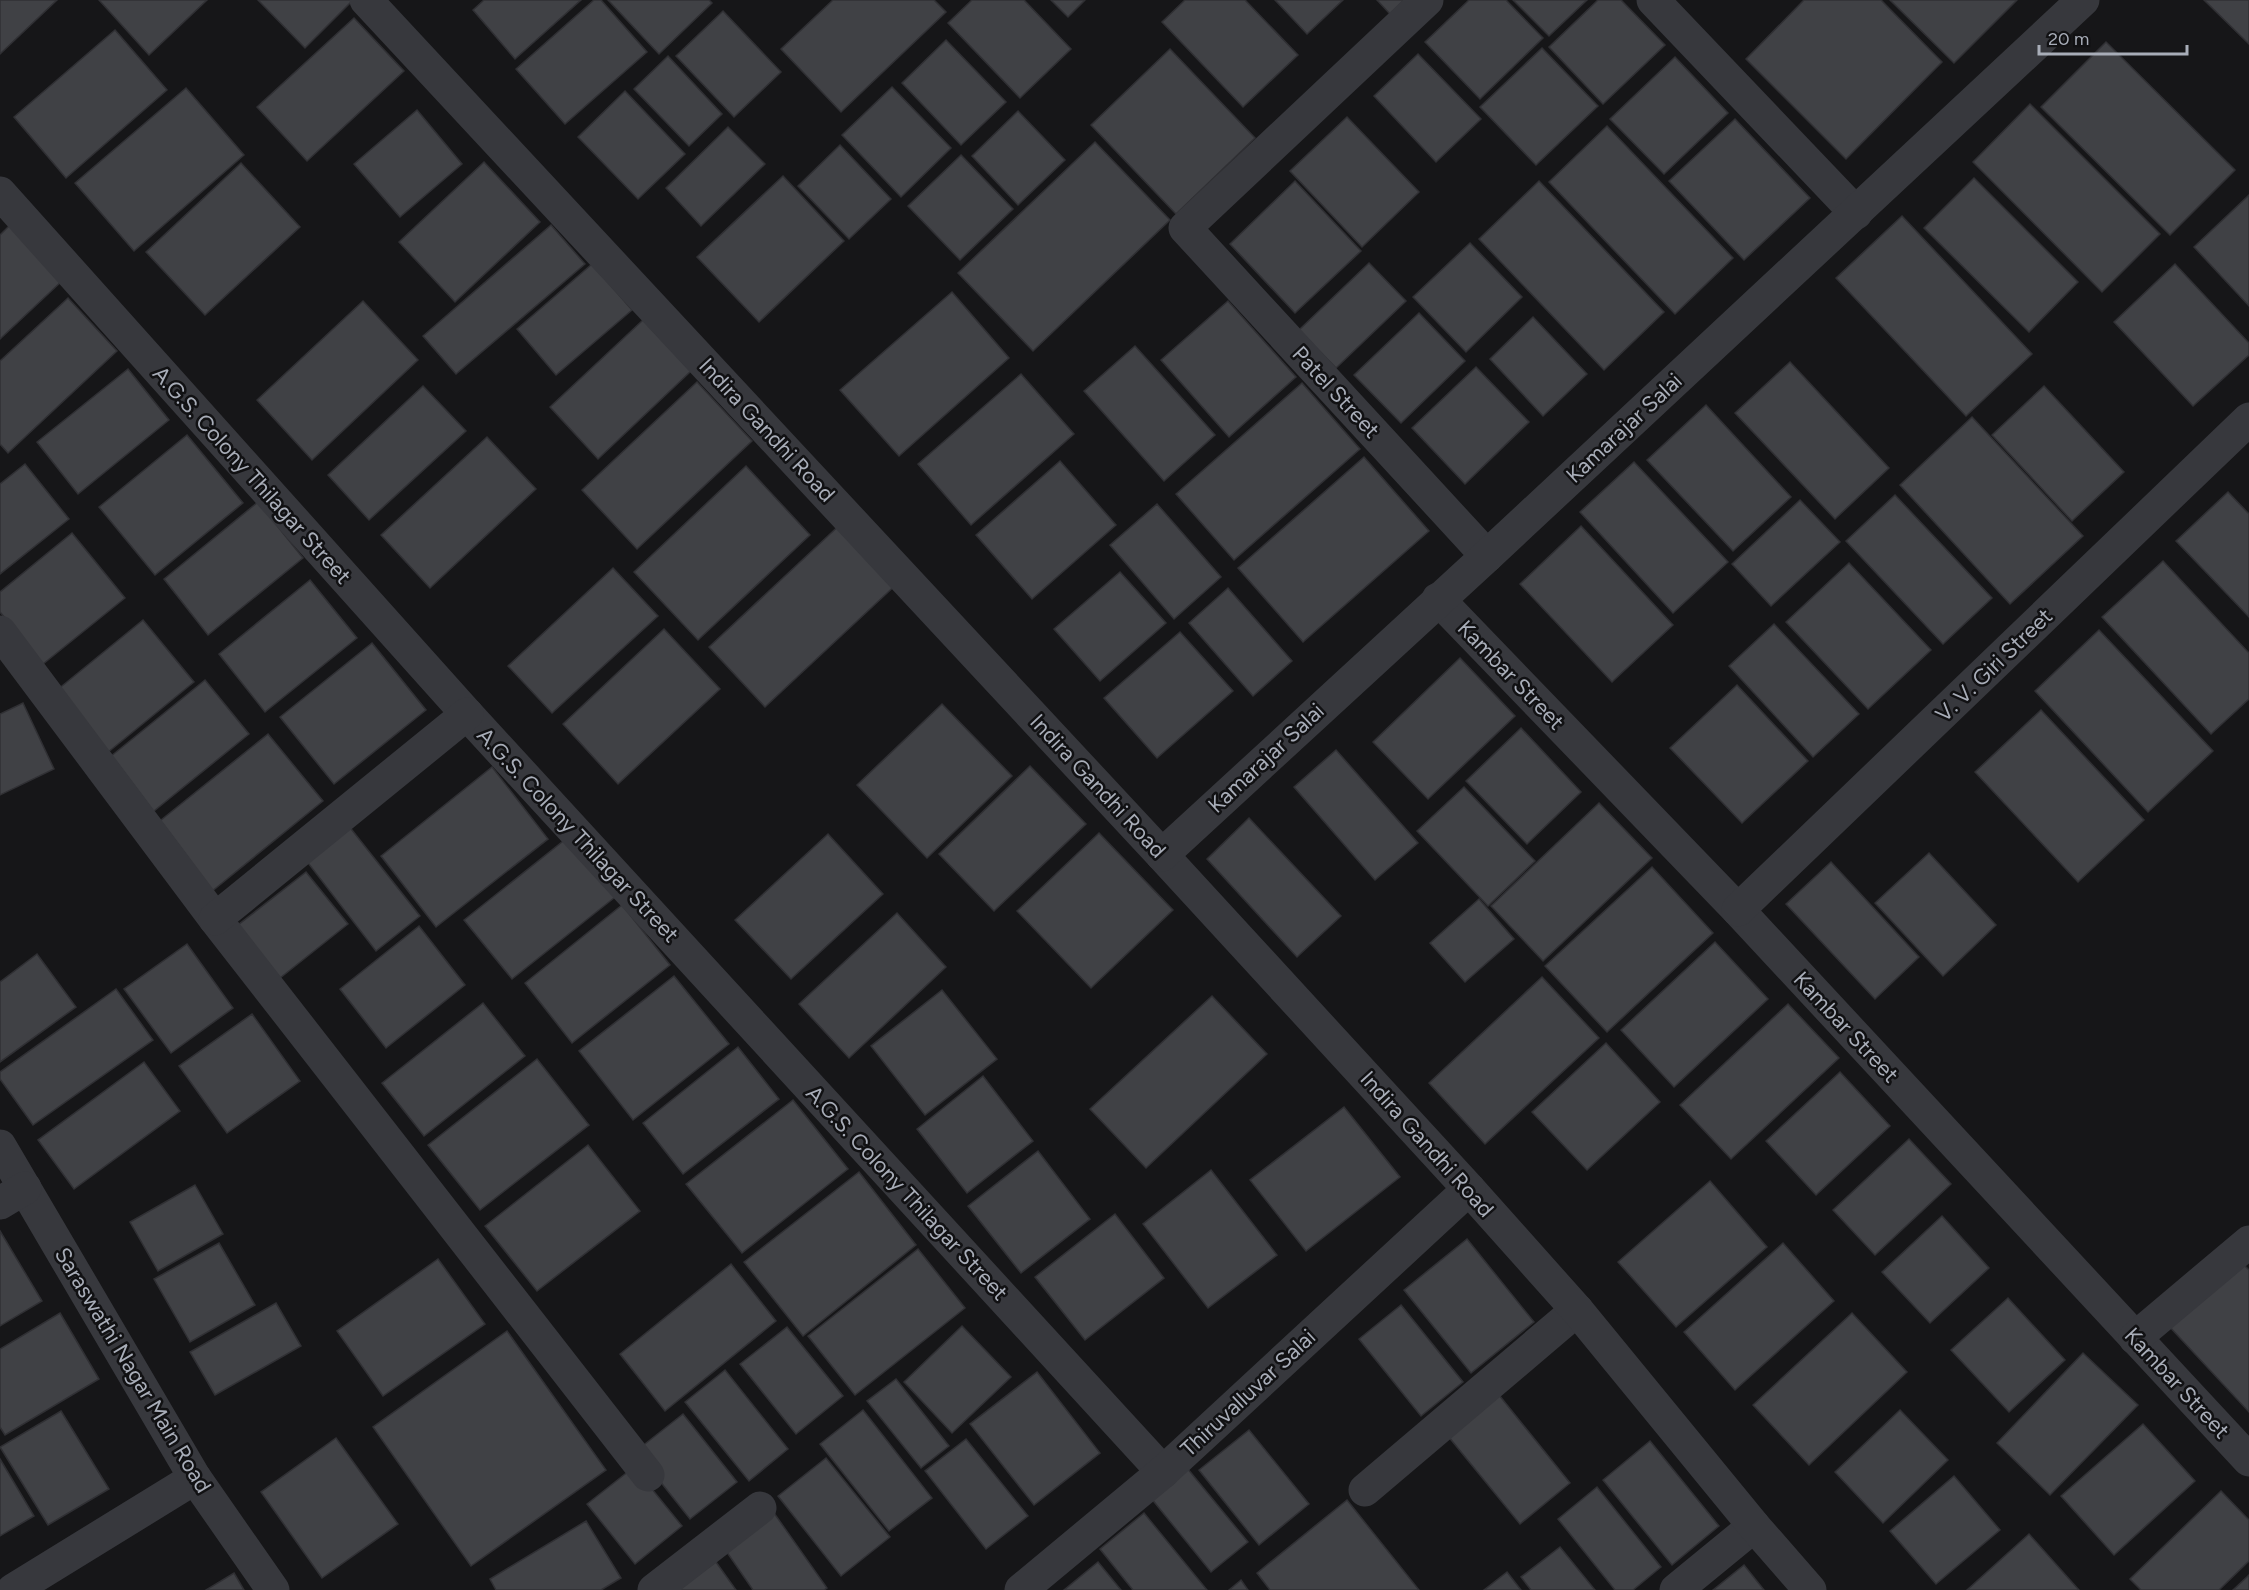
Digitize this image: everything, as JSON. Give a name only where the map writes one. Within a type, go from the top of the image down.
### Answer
[{"type":"street","name":"Indira Gandhi Road","points":[[366,0],[1162,855],[1469,1189],[1577,1310],[1754,1526],[1810,1590]]},
{"type":"street","name":"Patel Street","points":[[1427,0],[1185,228],[1487,556]]},
{"type":"street","points":[[1653,0],[1856,213]]},
{"type":"street","name":"Kamarajar Salai","points":[[1162,855],[1487,556],[2083,0]]},
{"type":"street","name":"A.G.S. Colony Thilagar Street","points":[[0,193],[467,714],[1163,1472]]},
{"type":"street","name":"V. V. Giri Street","points":[[1738,910],[2249,419]]},
{"type":"street","name":"Kambar Street","points":[[1438,599],[1738,910],[2249,1461]]},
{"type":"street","points":[[0,633],[215,919],[648,1475]]},
{"type":"street","points":[[215,919],[467,714]]},
{"type":"street","name":"Saraswathi Nagar Main Road","points":[[0,1146],[13,1195],[195,1478],[273,1590]]},
{"type":"street","name":"Thiruvalluvar Salai","points":[[1021,1590],[1163,1472],[1469,1189]]},
{"type":"street","points":[[2135,1338],[2249,1242]]},
{"type":"street","points":[[1365,1490],[1577,1310]]},
{"type":"street","points":[[13,1590],[195,1478]]},
{"type":"street","points":[[654,1590],[760,1508]]},
{"type":"street","points":[[1676,1590],[1754,1526]]},
{"type":"building","points":[[0,0],[57,0],[0,54]]},
{"type":"building","points":[[99,0],[207,0],[149,55]]},
{"type":"building","points":[[258,0],[353,0],[305,48]]},
{"type":"building","points":[[484,0],[581,0],[515,59],[473,10]]},
{"type":"building","points":[[594,0],[601,0],[647,52],[565,124],[516,69]]},
{"type":"building","points":[[608,0],[709,0],[712,3],[659,54]]},
{"type":"building","points":[[833,0],[934,0],[946,12],[841,112],[781,49]]},
{"type":"building","points":[[972,0],[1024,0],[1071,49],[1020,98],[948,23]]},
{"type":"building","points":[[1051,0],[1085,0],[1068,17]]},
{"type":"building","points":[[1185,0],[1245,0],[1298,55],[1243,107],[1162,22]]},
{"type":"building","points":[[1275,0],[1343,0],[1307,34]]},
{"type":"building","points":[[1377,0],[1404,0],[1390,14]]},
{"type":"building","points":[[1469,0],[1506,0],[1543,38],[1480,99],[1425,42]]},
{"type":"building","points":[[1513,0],[1587,0],[1549,36]]},
{"type":"building","points":[[1598,0],[1621,0],[1665,45],[1603,104],[1549,47]]},
{"type":"building","points":[[1804,0],[1881,0],[1942,62],[1846,159],[1746,59]]},
{"type":"building","points":[[1890,0],[2017,0],[1954,63]]},
{"type":"building","points":[[2204,0],[2249,0],[2249,44]]},
{"type":"building","points":[[723,11],[781,72],[734,117],[676,56]]},
{"type":"building","points":[[354,18],[404,71],[307,161],[257,107]]},
{"type":"building","points":[[115,30],[167,90],[66,178],[14,117]]},
{"type":"building","points":[[946,40],[1006,102],[961,145],[902,83]]},
{"type":"building","points":[[2106,42],[2235,170],[2170,235],[2041,107]]},
{"type":"building","points":[[1542,48],[1598,106],[1536,165],[1480,107]]},
{"type":"building","points":[[1170,49],[1255,138],[1176,214],[1091,125]]},
{"type":"building","points":[[1418,54],[1481,119],[1436,162],[1374,96]]},
{"type":"building","points":[[668,56],[722,114],[689,146],[634,89]]},
{"type":"building","points":[[1675,57],[1728,113],[1664,174],[1610,119]]},
{"type":"building","points":[[892,87],[951,148],[901,197],[842,135]]},
{"type":"building","points":[[186,88],[244,155],[134,251],[75,183]]},
{"type":"building","points":[[625,91],[685,154],[638,199],[578,137]]},
{"type":"building","points":[[2030,104],[2160,234],[2102,292],[1973,162]]},
{"type":"building","points":[[417,110],[462,164],[400,217],[354,164]]},
{"type":"building","points":[[1018,111],[1065,160],[1018,205],[972,156]]},
{"type":"building","points":[[1347,117],[1419,192],[1362,247],[1290,171]]},
{"type":"building","points":[[1735,119],[1810,198],[1744,260],[1669,181]]},
{"type":"building","points":[[1607,126],[1733,258],[1675,314],[1549,182]]},
{"type":"building","points":[[728,127],[765,164],[701,226],[666,188]]},
{"type":"building","points":[[1095,142],[1170,220],[1033,351],[958,273]]},
{"type":"building","points":[[840,145],[891,199],[849,239],[798,186]]},
{"type":"building","points":[[961,155],[1013,209],[960,260],[908,206]]},
{"type":"building","points":[[484,162],[540,222],[455,302],[399,242]]},
{"type":"building","points":[[241,163],[300,227],[205,315],[146,252]]},
{"type":"building","points":[[783,176],[844,241],[759,322],[697,257]]},
{"type":"building","points":[[1974,178],[2078,282],[2029,332],[1924,228]]},
{"type":"building","points":[[1295,181],[1361,251],[1295,313],[1230,244]]},
{"type":"building","points":[[1539,181],[1664,312],[1604,370],[1479,239]]},
{"type":"building","points":[[2249,195],[2249,306],[2194,247]]},
{"type":"building","points":[[1902,216],[2032,354],[1966,416],[1836,278]]},
{"type":"building","points":[[11,224],[63,280],[0,339],[0,235]]},
{"type":"building","points":[[551,225],[585,264],[456,374],[423,336]]},
{"type":"building","points":[[1470,243],[1522,297],[1466,352],[1413,297]]},
{"type":"building","points":[[1369,263],[1406,301],[1336,368],[1299,330]]},
{"type":"building","points":[[592,264],[632,310],[556,375],[517,329]]},
{"type":"building","points":[[2175,264],[2249,343],[2249,355],[2193,406],[2114,322]]},
{"type":"building","points":[[952,292],[1009,358],[899,456],[840,390]]},
{"type":"building","points":[[68,298],[117,351],[8,453],[0,444],[0,361]]},
{"type":"building","points":[[363,301],[418,360],[312,460],[257,400]]},
{"type":"building","points":[[1228,301],[1296,377],[1229,437],[1161,360]]},
{"type":"building","points":[[1419,313],[1465,361],[1401,423],[1354,375]]},
{"type":"building","points":[[1533,317],[1587,374],[1543,416],[1490,359]]},
{"type":"building","points":[[643,320],[691,371],[598,459],[550,407]]},
{"type":"building","points":[[1135,346],[1215,435],[1164,481],[1084,391]]},
{"type":"building","points":[[1790,362],[1889,468],[1835,519],[1735,413]]},
{"type":"building","points":[[1476,367],[1529,422],[1465,484],[1412,428]]},
{"type":"building","points":[[128,369],[169,420],[78,494],[37,442]]},
{"type":"building","points":[[1021,374],[1074,434],[971,525],[918,464]]},
{"type":"building","points":[[697,382],[752,441],[637,549],[582,490]]},
{"type":"building","points":[[1302,383],[1360,449],[1234,560],[1176,494]]},
{"type":"building","points":[[423,386],[466,431],[369,520],[328,475]]},
{"type":"building","points":[[2044,386],[2124,472],[2072,521],[1992,435]]},
{"type":"building","points":[[1706,405],[1791,497],[1733,551],[1647,460]]},
{"type":"building","points":[[1972,417],[2083,536],[2010,604],[1900,485]]},
{"type":"building","points":[[187,435],[243,503],[155,575],[99,507]]},
{"type":"building","points":[[487,437],[536,489],[430,588],[381,535]]},
{"type":"building","points":[[1364,457],[1429,531],[1303,642],[1238,568]]},
{"type":"building","points":[[1060,461],[1116,525],[1032,599],[976,535]]},
{"type":"building","points":[[1634,462],[1728,562],[1673,613],[1580,512]]},
{"type":"building","points":[[25,464],[69,519],[0,574],[0,484]]},
{"type":"building","points":[[746,466],[810,535],[698,640],[634,572]]},
{"type":"building","points":[[2228,492],[2249,514],[2249,617],[2176,541]]},
{"type":"building","points":[[1895,495],[1992,598],[1943,644],[1846,541]]},
{"type":"building","points":[[1800,500],[1840,542],[1771,606],[1732,564]]},
{"type":"building","points":[[258,502],[303,558],[208,635],[164,579]]},
{"type":"building","points":[[1157,504],[1221,577],[1174,619],[1110,545]]},
{"type":"building","points":[[845,520],[901,580],[765,707],[709,647]]},
{"type":"building","points":[[1581,526],[1673,625],[1612,682],[1520,584]]},
{"type":"building","points":[[72,533],[125,598],[43,664],[0,612],[0,592]]},
{"type":"building","points":[[2163,561],[2249,653],[2249,699],[2211,734],[2102,617]]},
{"type":"building","points":[[1849,563],[1931,650],[1868,709],[1786,622]]},
{"type":"building","points":[[613,568],[658,616],[552,713],[508,666]]},
{"type":"building","points":[[1120,572],[1166,623],[1100,681],[1054,629]]},
{"type":"building","points":[[310,580],[357,638],[265,712],[219,654]]},
{"type":"building","points":[[1228,588],[1292,661],[1253,696],[1189,623]]},
{"type":"building","points":[[143,620],[194,682],[107,753],[57,690]]},
{"type":"building","points":[[1774,624],[1859,714],[1813,757],[1729,666]]},
{"type":"building","points":[[664,629],[720,689],[618,784],[563,724]]},
{"type":"building","points":[[2099,630],[2213,751],[2148,812],[2035,691]]},
{"type":"building","points":[[1180,632],[1233,691],[1157,758],[1104,698]]},
{"type":"building","points":[[372,643],[426,710],[334,784],[280,717]]},
{"type":"building","points":[[1460,658],[1515,716],[1428,799],[1373,742]]},
{"type":"building","points":[[205,680],[249,734],[149,815],[105,761]]},
{"type":"building","points":[[1737,685],[1808,761],[1742,823],[1670,748]]},
{"type":"building","points":[[23,703],[54,769],[0,795],[0,714]]},
{"type":"building","points":[[942,704],[1012,776],[927,858],[857,785]]},
{"type":"building","points":[[2041,710],[2144,820],[2078,882],[1975,772]]},
{"type":"building","points":[[1521,728],[1581,792],[1527,844],[1466,781]]},
{"type":"building","points":[[268,734],[323,801],[211,892],[156,824]]},
{"type":"building","points":[[1336,750],[1418,843],[1375,880],[1294,787]]},
{"type":"building","points":[[1030,766],[1086,824],[994,911],[939,854]]},
{"type":"building","points":[[492,767],[548,839],[436,927],[381,856]]},
{"type":"building","points":[[1464,787],[1535,861],[1488,906],[1417,831]]},
{"type":"building","points":[[1599,803],[1652,858],[1543,961],[1491,906]]},
{"type":"building","points":[[1249,818],[1341,916],[1297,957],[1207,859]]},
{"type":"building","points":[[348,825],[420,916],[376,951],[305,859]]},
{"type":"building","points":[[1099,833],[1173,910],[1091,988],[1017,911]]},
{"type":"building","points":[[572,834],[619,894],[512,979],[464,920]]},
{"type":"building","points":[[828,834],[883,894],[791,979],[735,920]]},
{"type":"building","points":[[1929,853],[1996,925],[1943,976],[1875,903]]},
{"type":"building","points":[[1831,862],[1919,957],[1875,999],[1786,904]]},
{"type":"building","points":[[1652,867],[1713,933],[1607,1032],[1545,966]]},
{"type":"building","points":[[306,872],[348,924],[280,978],[238,925]]},
{"type":"building","points":[[1479,899],[1514,939],[1465,982],[1430,943]]},
{"type":"building","points":[[622,905],[670,965],[572,1043],[525,983]]},
{"type":"building","points":[[897,913],[946,967],[849,1058],[799,1004]]},
{"type":"building","points":[[419,926],[465,985],[386,1048],[340,989]]},
{"type":"building","points":[[1715,942],[1768,999],[1674,1087],[1621,1030]]},
{"type":"building","points":[[187,944],[233,1008],[171,1053],[124,989]]},
{"type":"building","points":[[37,954],[76,1007],[0,1062],[0,982]]},
{"type":"building","points":[[674,976],[729,1044],[633,1120],[579,1051]]},
{"type":"building","points":[[1542,977],[1599,1038],[1485,1144],[1429,1083]]},
{"type":"building","points":[[116,989],[153,1040],[33,1125],[0,1079],[0,1072]]},
{"type":"building","points":[[942,990],[997,1059],[925,1115],[871,1046]]},
{"type":"building","points":[[1212,996],[1267,1054],[1146,1168],[1090,1109]]},
{"type":"building","points":[[483,1003],[525,1056],[424,1136],[382,1083]]},
{"type":"building","points":[[1788,1004],[1839,1058],[1731,1159],[1680,1105]]},
{"type":"building","points":[[252,1014],[300,1081],[227,1133],[179,1066]]},
{"type":"building","points":[[1606,1043],[1660,1102],[1587,1170],[1532,1112]]},
{"type":"building","points":[[738,1047],[779,1099],[683,1174],[643,1123]]},
{"type":"building","points":[[537,1059],[589,1125],[480,1210],[428,1145]]},
{"type":"building","points":[[144,1062],[180,1111],[74,1189],[38,1140]]},
{"type":"building","points":[[1840,1072],[1890,1126],[1816,1195],[1766,1141]]},
{"type":"building","points":[[983,1076],[1033,1141],[967,1193],[917,1129]]},
{"type":"building","points":[[793,1100],[848,1169],[742,1253],[686,1184]]},
{"type":"building","points":[[1344,1107],[1400,1177],[1306,1251],[1250,1180]]},
{"type":"building","points":[[1909,1139],[1951,1184],[1875,1255],[1833,1210]]},
{"type":"building","points":[[588,1145],[640,1211],[537,1291],[485,1226]]},
{"type":"building","points":[[1038,1151],[1090,1219],[1021,1273],[968,1206]]},
{"type":"building","points":[[1211,1170],[1277,1255],[1208,1308],[1143,1224]]},
{"type":"building","points":[[859,1172],[916,1245],[803,1336],[744,1262]]},
{"type":"building","points":[[1710,1181],[1767,1247],[1676,1327],[1618,1262]]},
{"type":"building","points":[[195,1185],[223,1234],[158,1271],[130,1222]]},
{"type":"building","points":[[1115,1214],[1164,1278],[1085,1340],[1035,1277]]},
{"type":"building","points":[[1942,1216],[1989,1268],[1930,1323],[1882,1272]]},
{"type":"building","points":[[0,1231],[42,1301],[0,1326]]},
{"type":"building","points":[[1467,1239],[1534,1322],[1471,1373],[1404,1290]]},
{"type":"building","points":[[219,1243],[255,1305],[190,1342],[154,1279]]},
{"type":"building","points":[[1783,1243],[1834,1301],[1735,1390],[1684,1332]]},
{"type":"building","points":[[918,1249],[965,1308],[855,1395],[808,1336]]},
{"type":"building","points":[[2237,1258],[2249,1270],[2249,1412],[2167,1324]]},
{"type":"building","points":[[438,1259],[485,1324],[383,1396],[337,1331]]},
{"type":"building","points":[[731,1264],[776,1321],[665,1411],[620,1354]]},
{"type":"building","points":[[2008,1298],[2065,1360],[2009,1412],[1951,1350]]},
{"type":"building","points":[[276,1303],[301,1346],[215,1395],[190,1352]]},
{"type":"building","points":[[1401,1305],[1463,1382],[1421,1416],[1359,1339]]},
{"type":"building","points":[[60,1313],[99,1379],[5,1435],[0,1427],[0,1349]]},
{"type":"building","points":[[1852,1313],[1907,1372],[1809,1465],[1753,1405]]},
{"type":"building","points":[[962,1326],[1011,1377],[952,1433],[904,1382]]},
{"type":"building","points":[[787,1327],[843,1396],[796,1434],[740,1364]]},
{"type":"building","points":[[507,1331],[606,1470],[471,1566],[373,1427]]},
{"type":"building","points":[[2083,1353],[2138,1405],[2050,1495],[1997,1443]]},
{"type":"building","points":[[725,1370],[788,1449],[749,1481],[685,1402]]},
{"type":"building","points":[[1037,1372],[1100,1453],[1034,1505],[970,1424]]},
{"type":"building","points":[[896,1379],[949,1446],[921,1468],[867,1401]]},
{"type":"building","points":[[1499,1395],[1570,1483],[1520,1524],[1448,1436]]},
{"type":"building","points":[[863,1410],[932,1498],[889,1531],[820,1444]]},
{"type":"building","points":[[1900,1410],[1948,1460],[1883,1523],[1835,1472]]},
{"type":"building","points":[[61,1411],[109,1489],[48,1525],[0,1447]]},
{"type":"building","points":[[683,1414],[737,1482],[690,1519],[636,1451]]},
{"type":"building","points":[[2143,1424],[2195,1481],[2114,1555],[2061,1496]]},
{"type":"building","points":[[1249,1430],[1309,1504],[1259,1545],[1199,1470]]},
{"type":"building","points":[[336,1438],[398,1524],[322,1578],[261,1492]]},
{"type":"building","points":[[966,1439],[1028,1516],[986,1549],[925,1471]]},
{"type":"building","points":[[1650,1441],[1719,1526],[1672,1565],[1603,1480]]},
{"type":"building","points":[[826,1458],[890,1537],[841,1576],[778,1496]]},
{"type":"building","points":[[0,1459],[34,1516],[0,1536]]},
{"type":"building","points":[[634,1467],[682,1526],[635,1564],[587,1504]]},
{"type":"building","points":[[1187,1468],[1248,1542],[1211,1572],[1151,1498]]},
{"type":"building","points":[[1954,1476],[2000,1530],[1936,1584],[1890,1531]]},
{"type":"building","points":[[1597,1487],[1661,1567],[1633,1590],[1615,1590],[1558,1519]]},
{"type":"building","points":[[2221,1491],[2249,1520],[2249,1561],[2219,1590],[2141,1590],[2130,1579]]},
{"type":"building","points":[[1347,1500],[1419,1590],[1270,1590],[1257,1573]]},
{"type":"building","points":[[774,1513],[827,1588],[824,1590],[753,1590],[724,1548]]},
{"type":"building","points":[[1144,1513],[1207,1590],[1133,1590],[1100,1549]]},
{"type":"building","points":[[586,1521],[621,1578],[601,1590],[496,1590],[490,1579]]},
{"type":"building","points":[[2029,1534],[2079,1590],[1967,1590]]},
{"type":"building","points":[[1560,1547],[1595,1590],[1531,1590],[1521,1577]]},
{"type":"building","points":[[716,1562],[736,1590],[677,1590]]},
{"type":"building","points":[[1098,1562],[1121,1590],[1064,1590]]},
{"type":"building","points":[[1744,1565],[1764,1590],[1713,1590]]},
{"type":"building","points":[[1507,1572],[1521,1590],[1484,1590]]},
{"type":"building","points":[[234,1573],[244,1590],[206,1590]]},
{"type":"building","points":[[2249,1575],[2249,1590],[2233,1590]]},
{"type":"building","points":[[1241,1580],[1248,1590],[1229,1590]]}]
